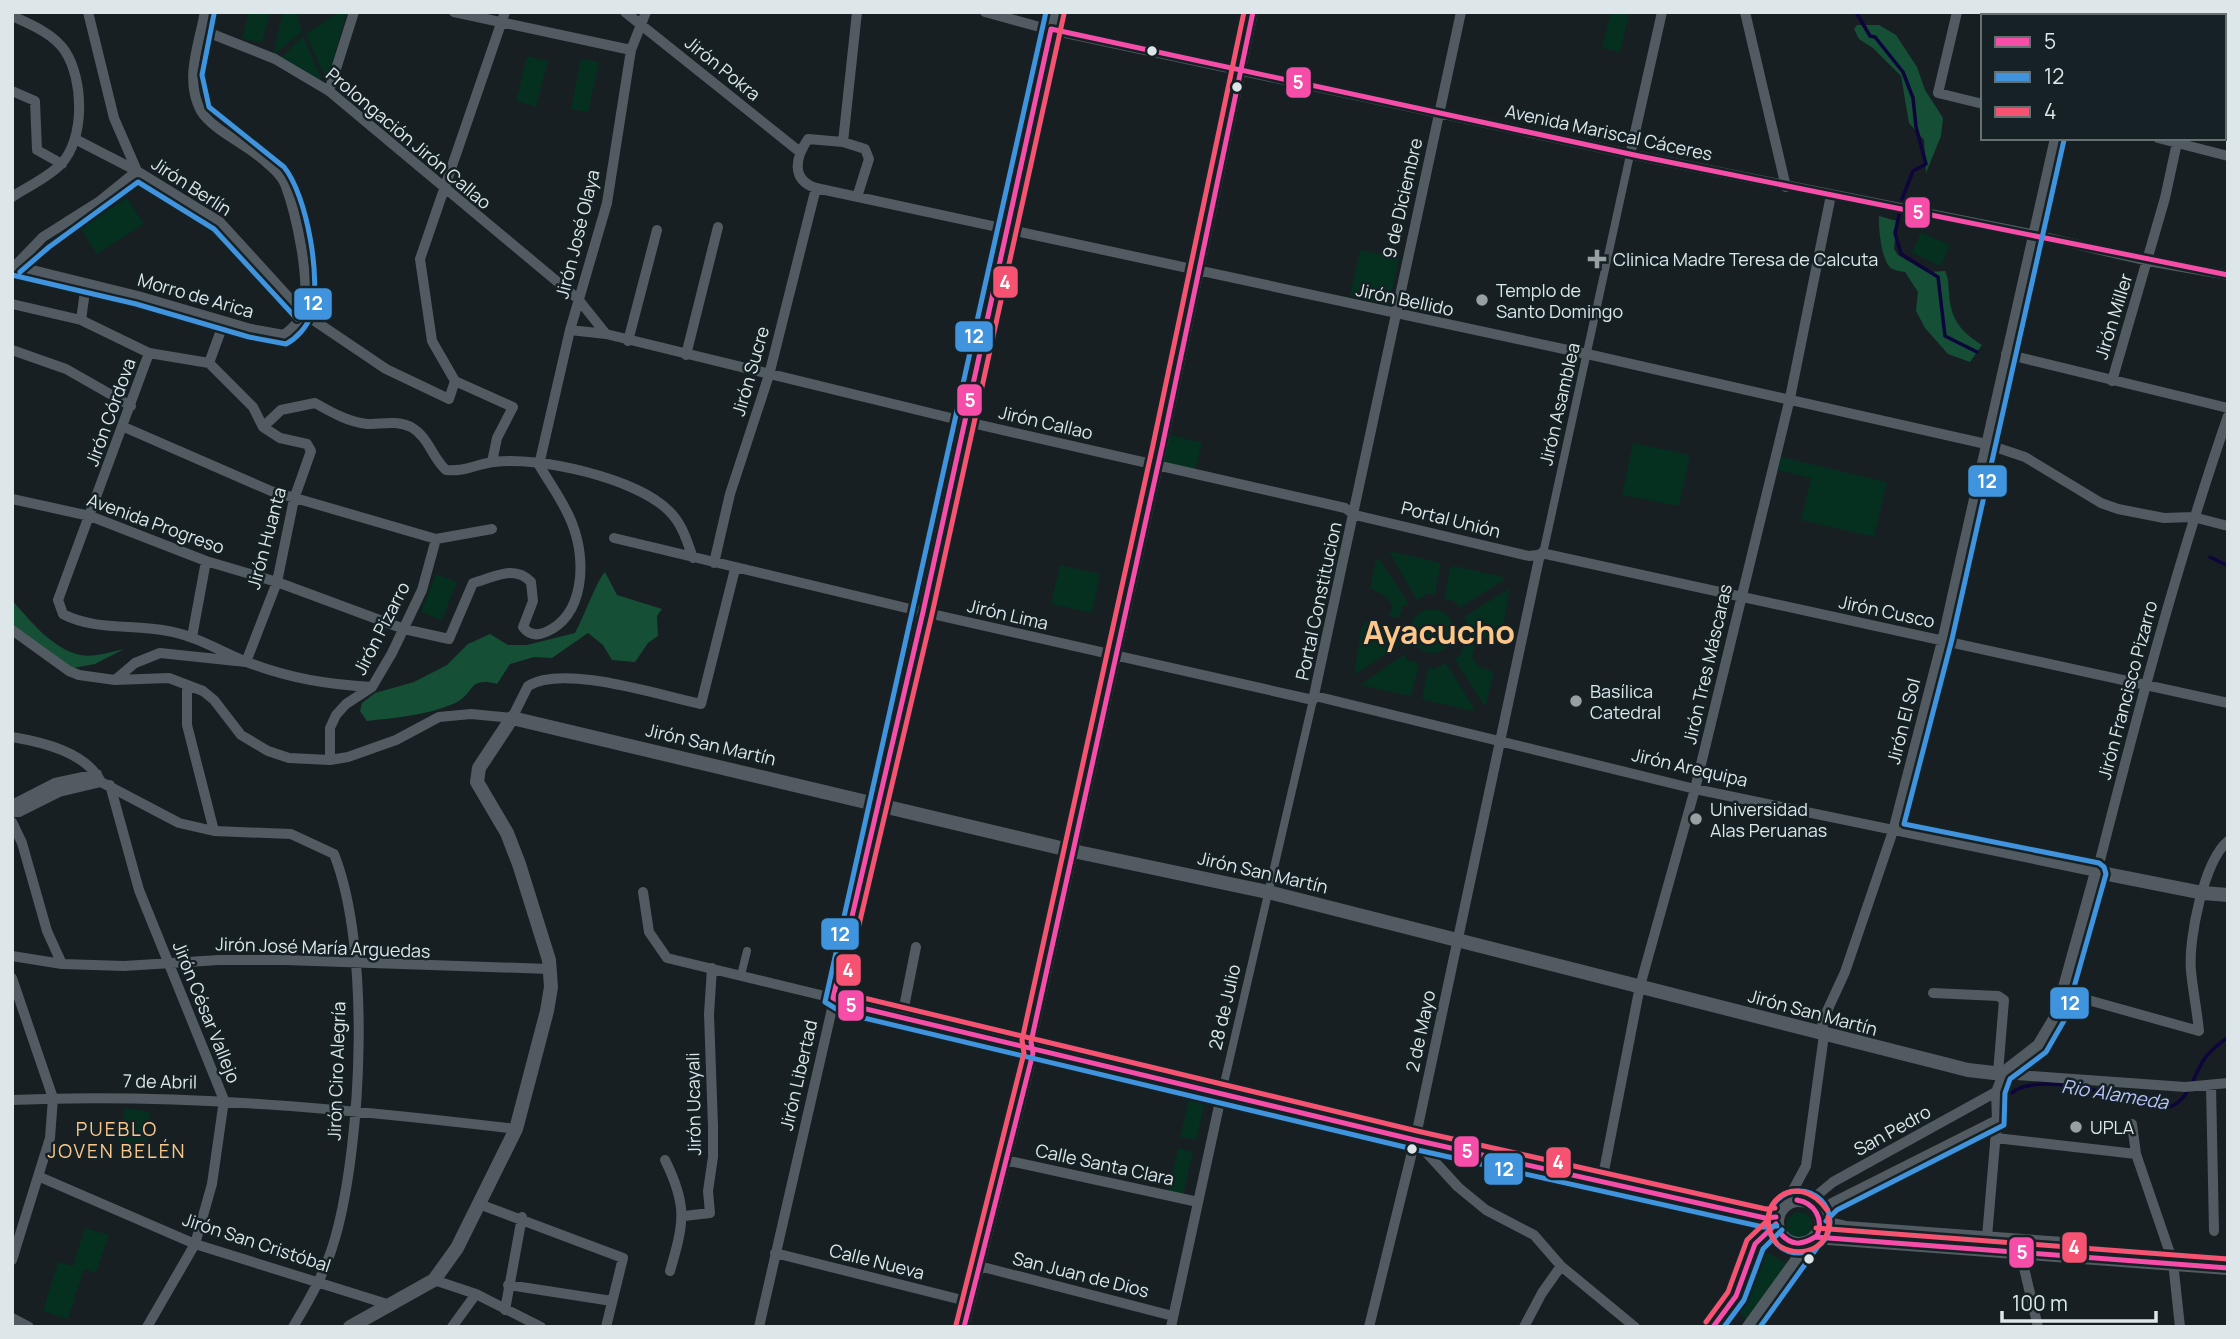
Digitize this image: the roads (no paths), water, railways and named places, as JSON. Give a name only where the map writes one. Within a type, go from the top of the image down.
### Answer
[{"type":"street","points":[[13,267],[43,237],[100,201],[138,171],[114,118],[88,12]]},
{"type":"street","points":[[205,12],[192,69],[201,112],[267,162],[284,183],[306,293],[303,313],[386,369],[449,399],[455,381]]},
{"type":"street","points":[[328,91],[354,12]]},
{"type":"street","points":[[454,12],[503,17],[631,50]]},
{"type":"street","name":"Jirón Pokra","points":[[625,12],[800,152]]},
{"type":"street","name":"Jirón José Olaya","points":[[539,465],[578,299],[607,203],[631,50],[646,12]]},
{"type":"street","points":[[843,142],[857,12]]},
{"type":"street","name":"Avenida Mariscal Cáceres","points":[[985,12],[1239,71],[1630,155],[2228,275]]},
{"type":"street","name":"Jirón Libertad","points":[[759,1327],[923,612],[1055,12]]},
{"type":"street","points":[[964,1327],[1032,1047],[1253,12]]},
{"type":"street","name":"9 de Diciembre","points":[[1355,515],[1354,506],[1461,12]]},
{"type":"street","name":"Jirón Asamblea","points":[[1540,554],[1544,549],[1588,355],[1662,12]]},
{"type":"street","points":[[1745,12],[1786,187]]},
{"type":"street","points":[[1956,12],[1937,89],[1941,96],[1981,104]]},
{"type":"street","points":[[12,16],[36,27],[65,51],[75,75],[78,114],[75,139],[62,164],[12,197]]},
{"type":"street","points":[[492,462],[497,438],[513,407],[455,381],[432,341],[421,259],[503,17]]},
{"type":"street","name":"Prolongación Jirón Callao","points":[[202,30],[275,59],[328,91],[578,299]]},
{"type":"street","points":[[12,91],[35,101],[37,150],[62,164]]},
{"type":"street","name":"Jirón Berlín","points":[[75,139],[138,171],[220,222],[303,313]]},
{"type":"street","points":[[816,188],[804,184],[799,177],[800,152],[808,139],[843,142],[864,149],[869,159],[857,197]]},
{"type":"street","name":"Jirón El Sol","points":[[1786,1203],[1807,1166],[1824,1035],[1822,1022],[1846,972],[1893,831],[1941,641],[2055,140]]},
{"type":"street","points":[[2177,140],[2228,156]]},
{"type":"street","name":"Jirón Miller","points":[[2112,381],[2148,261],[2177,140]]},
{"type":"street","name":"Jirón Bellido","points":[[816,188],[1986,444],[2025,457],[2109,506],[2164,517],[2193,517],[2228,526]]},
{"type":"street","name":"Jirón Sucre","points":[[714,563],[730,494],[769,375],[816,188]]},
{"type":"street","name":"Jirón Tres Máscaras","points":[[1602,1181],[1640,985],[1695,789],[1789,401],[1831,195]]},
{"type":"street","points":[[687,355],[718,227]]},
{"type":"street","points":[[628,341],[657,230]]},
{"type":"street","name":"Morro de Arica","points":[[13,267],[284,335],[303,313]]},
{"type":"street","points":[[82,320],[86,284]]},
{"type":"street","points":[[578,299],[606,334]]},
{"type":"street","points":[[12,304],[82,320],[149,354],[209,363],[253,407],[263,427],[281,410],[315,403],[341,417],[365,424],[391,422],[411,427],[428,442],[446,470],[470,470],[492,462],[554,464],[639,489],[669,511],[683,530],[693,558]]},
{"type":"street","points":[[209,363],[224,322]]},
{"type":"street","name":"Jirón Callao","points":[[570,330],[606,334],[963,421],[1345,508],[1355,515]]},
{"type":"street","points":[[12,350],[66,369],[131,406]]},
{"type":"street","name":"Jirón Córdova","points":[[149,354],[58,600],[63,614],[80,623],[167,631],[192,637]]},
{"type":"street","points":[[2006,354],[2228,408]]},
{"type":"street","points":[[2193,517],[2228,416]]},
{"type":"street","points":[[124,427],[294,499],[436,539],[492,529]]},
{"type":"street","name":"Jirón Huanta","points":[[246,662],[277,582],[294,499],[312,451],[307,444],[280,438],[263,427]]},
{"type":"street","name":"Avenida Progreso","points":[[12,499],[90,516],[206,561],[277,582],[404,629],[449,639],[473,583],[513,573],[521,574],[531,582],[533,601],[523,627],[526,632],[537,635],[551,629],[571,609],[579,591],[581,568],[574,527],[539,465]]},
{"type":"street","name":"Portal Unión","points":[[1355,515],[1529,556],[1540,554]]},
{"type":"street","name":"Portal Constitucion","points":[[1314,698],[1355,515]]},
{"type":"street","name":"Jirón Francisco Pizarro","points":[[2097,872],[2145,684],[2193,517]]},
{"type":"street","name":"Jirón Lima","points":[[614,538],[1116,657],[1314,698]]},
{"type":"street","name":"Jirón Pizarro","points":[[330,760],[330,728],[336,715],[345,704],[372,687],[422,590],[436,539]]},
{"type":"street","name":"Jirón Cusco","points":[[1540,554],[2228,703]]},
{"type":"street","name":"2 de Mayo","points":[[1369,1327],[1410,1148],[1415,1140],[1540,554]]},
{"type":"street","points":[[206,561],[192,637],[246,662]]},
{"type":"street","points":[[350,1327],[434,1280],[457,1248],[516,1129],[547,1011],[549,969],[519,864],[507,833],[477,782],[479,768],[512,718],[528,686],[551,677],[597,682],[701,704],[736,569]]},
{"type":"street","points":[[12,630],[69,671],[115,680],[169,678],[187,685],[214,700],[241,735],[268,751],[289,758],[330,760],[396,740],[439,717],[471,714],[512,718]]},
{"type":"street","points":[[115,680],[135,663],[160,653],[246,662],[331,685],[372,687]]},
{"type":"street","points":[[12,737],[35,741],[72,755],[103,780],[179,823],[214,831],[187,725],[187,685]]},
{"type":"street","name":"Jirón Arequipa","points":[[1314,698],[1499,740],[1695,789],[2097,872],[2203,893],[2228,895]]},
{"type":"street","name":"28 de Julio","points":[[1172,1321],[1222,1092],[1314,698]]},
{"type":"street","name":"Jirón San Martín","points":[[512,718],[1073,850],[1268,892],[1458,938],[1944,1066],[2000,1073]]},
{"type":"street","points":[[12,805],[55,783],[103,780]]},
{"type":"street","points":[[12,811],[19,812],[59,792],[103,780]]},
{"type":"street","name":"Jirón César Vallejo","points":[[103,780],[139,890],[224,1100],[212,1184],[195,1244],[147,1327]]},
{"type":"street","points":[[12,822],[22,844],[47,931],[62,964]]},
{"type":"street","name":"Jirón Ciro Alegría","points":[[214,831],[291,834],[334,854],[344,879],[355,964],[358,1031],[355,1114],[348,1181],[336,1236],[321,1281],[293,1327]]},
{"type":"street","points":[[2063,993],[2199,1031],[2191,970],[2192,942],[2213,860],[2228,841]]},
{"type":"street","points":[[2000,1073],[2039,1046],[2057,1016],[2097,872]]},
{"type":"street","points":[[643,892],[647,925],[660,952],[675,962],[712,968],[834,998],[845,1004],[1415,1140],[1776,1220]]},
{"type":"street","points":[[902,1017],[916,947]]},
{"type":"street","points":[[741,975],[747,951]]},
{"type":"street","name":"Jirón José María Arguedas","points":[[12,956],[62,964],[124,966],[285,960],[549,969]]},
{"type":"street","name":"Jirón Ucayali","points":[[684,1216],[710,1213],[708,1191],[713,1136],[709,1014],[712,968]]},
{"type":"street","points":[[12,978],[53,1098],[50,1138],[12,1261]]},
{"type":"street","points":[[1933,993],[1998,996],[2004,1000],[1987,1237]]},
{"type":"street","points":[[2000,1073],[2185,1087],[2228,1083]]},
{"type":"street","points":[[2211,1085],[2214,1231]]},
{"type":"street","name":"San Pedro","points":[[1809,1202],[1833,1182],[1996,1093]]},
{"type":"street","name":"7 de Abril","points":[[12,1100],[224,1100],[355,1114],[398,1115],[516,1129]]},
{"type":"street","name":"San Pedro","points":[[1821,1219],[1832,1203],[1997,1120]]},
{"type":"street","points":[[2132,1124],[2136,1154],[2171,1258],[2180,1327]]},
{"type":"street","points":[[1996,1138],[2136,1154]]},
{"type":"street","points":[[1415,1140],[1458,1187],[1486,1210],[1534,1235],[1561,1266],[1635,1327]]},
{"type":"street","points":[[665,1160],[676,1182],[684,1216],[670,1270]]},
{"type":"street","name":"Calle Santa Clara","points":[[1005,1160],[1198,1202]]},
{"type":"street","name":"Jirón San Cristóbal","points":[[40,1177],[195,1244],[321,1281],[387,1304]]},
{"type":"street","points":[[1713,1327],[1736,1296],[1755,1244],[1776,1220],[1786,1203],[1794,1200],[1809,1202],[1821,1219],[1846,1228],[1987,1237],[2171,1258],[2228,1268]]},
{"type":"street","points":[[480,1203],[623,1258],[606,1327]]},
{"type":"street","points":[[505,1310],[522,1217]]},
{"type":"street","points":[[1749,1327],[1814,1238],[1821,1219]]},
{"type":"street","points":[[1776,1220],[1780,1235],[1789,1242],[1801,1244],[1814,1238],[2020,1251],[2228,1259]]},
{"type":"street","points":[[2020,1251],[2038,1327]]},
{"type":"street","name":"Calle Nueva","points":[[775,1253],[970,1302]]},
{"type":"street","name":"San Juan de Dios","points":[[979,1266],[1172,1321]]},
{"type":"street","points":[[1524,1327],[1542,1293],[1561,1266]]},
{"type":"street","points":[[434,1280],[476,1294],[541,1327]]},
{"type":"street","points":[[508,1285],[612,1301]]},
{"type":"street","points":[[452,1327],[476,1294]]},
{"type":"street","points":[[12,1318],[29,1327]]},
{"type":"waterway","points":[[1856,12],[1870,36],[1875,37],[1903,72],[1913,98],[1916,127],[1926,164],[1913,171],[1902,199]]},
{"type":"waterway","points":[[1900,211],[1895,233],[1901,254],[1938,277],[1945,336],[1977,352]]},
{"type":"waterway","points":[[2210,557],[2228,566]]},
{"type":"waterway","name":"Rio Alameda","points":[[2012,1093],[2025,1086],[2064,1085],[2109,1093],[2165,1108],[2173,1106],[2188,1090],[2205,1057],[2228,1037]]},
{"type":"place","name":"Clinica Madre Teresa de Calcuta","points":[[1597,259]]},
{"type":"place","name":"Templo de Santo Domingo","points":[[1482,300]]},
{"type":"place","name":"Basílica Catedral","points":[[1576,701]]},
{"type":"place","name":"Universidad Alas Peruanas","points":[[1696,819]]},
{"type":"place","name":"UPLA","points":[[2076,1127]]},
{"type":"district","name":"Ayacucho","points":[[1439,632]]},
{"type":"district","name":"PUEBLO JOVEN BELÉN","points":[[117,1140]]}]
